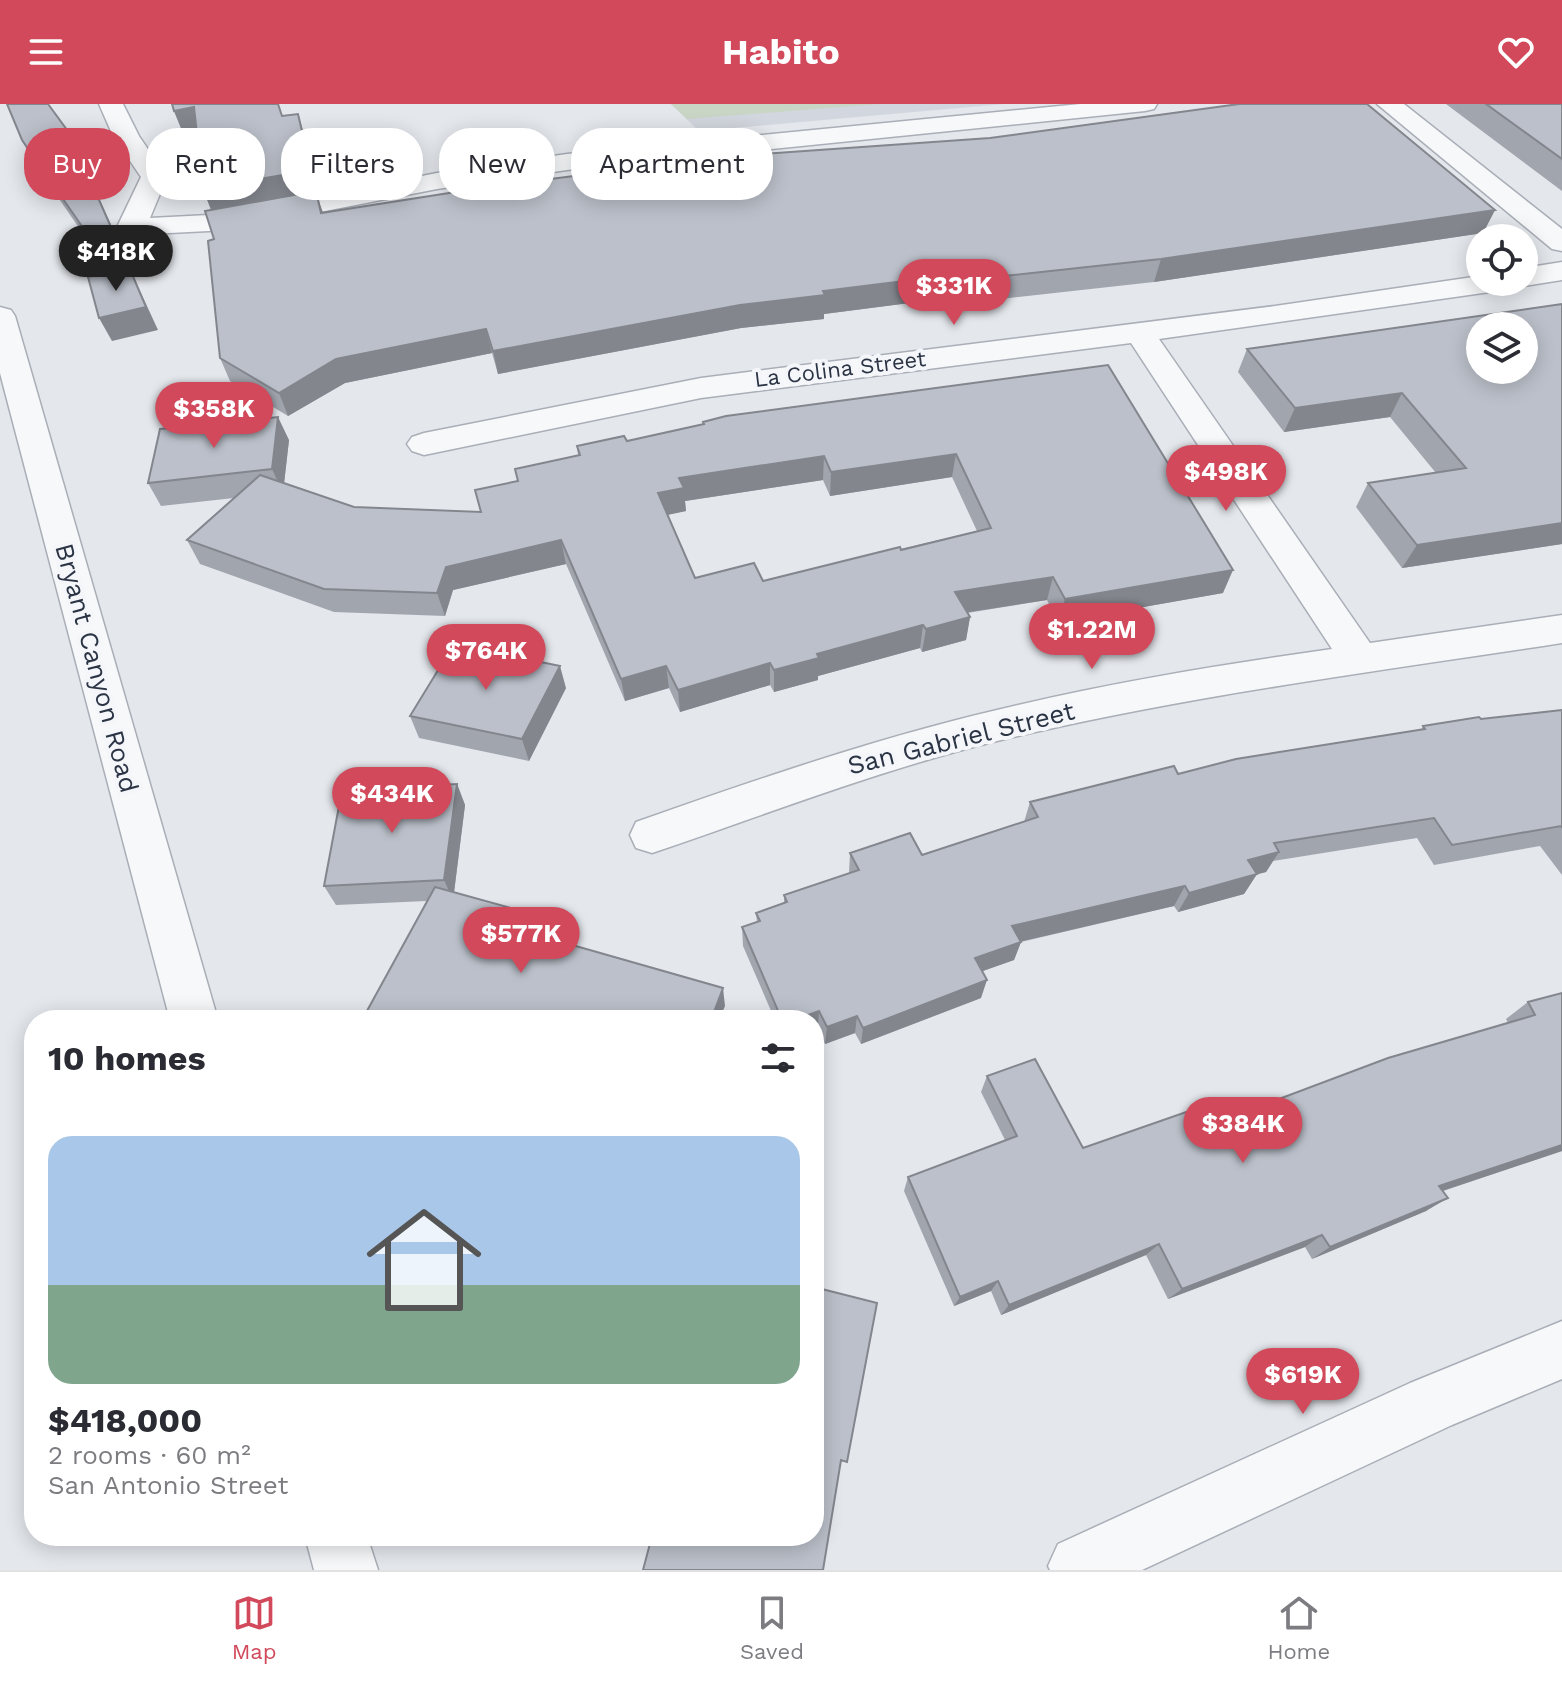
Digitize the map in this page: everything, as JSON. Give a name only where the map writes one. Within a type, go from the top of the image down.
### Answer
[{"type":"street","points":[[115,105],[126,136],[154,177],[131,227],[228,222],[424,183],[581,160],[969,124],[1145,104]]},
{"type":"street","points":[[1389,104],[1562,243]]},
{"type":"street","points":[[1538,275],[1562,271]]},
{"type":"street","name":"La Colina Street","points":[[424,444],[701,388],[1466,286]]},
{"type":"street","name":"Bryant Canyon Road","points":[[0,316],[191,1010]]},
{"type":"street","points":[[1139,332],[1361,661]]},
{"type":"street","name":"San Gabriel Street","points":[[652,835],[823,774],[980,729],[1128,697],[1562,629]]},
{"type":"street","points":[[1080,1566],[1431,1404],[1562,1350]]},
{"type":"street","points":[[339,1546],[346,1570]]},
{"type":"shaded area","points":[[671,104],[1004,104],[733,128],[696,128]]},
{"type":"green space","points":[[671,104],[879,104],[687,119]]},
{"type":"building","points":[[7,104],[48,104],[66,128],[24,128],[24,143]]},
{"type":"building","points":[[172,104],[278,104],[282,116],[298,114],[301,128],[281,128],[281,175],[265,178],[265,128],[196,128],[194,107],[174,111]]},
{"type":"building","points":[[1239,104],[1367,104],[1495,210],[1161,259],[931,284],[928,278],[823,291],[825,295],[740,305],[493,351],[486,329],[336,359],[279,393],[220,358],[208,241],[214,239],[205,211],[281,197],[281,200],[318,200],[321,213],[423,200],[423,197],[439,195],[439,200],[555,200],[555,178],[571,176],[571,200],[773,200],[773,153],[990,138]]},
{"type":"building","points":[[1486,104],[1562,104],[1562,159]]},
{"type":"building","points":[[64,200],[99,200],[114,234],[95,245]]},
{"type":"building","points":[[129,267],[146,307],[99,318],[88,277]]},
{"type":"building","points":[[1562,304],[1562,523],[1417,545],[1368,483],[1466,468],[1402,393],[1295,408],[1247,349],[1466,318],[1466,384],[1538,384],[1538,312],[1506,312]]},
{"type":"building","points":[[1108,365],[1233,570],[1065,599],[1053,577],[955,592],[970,617],[926,629],[923,625],[817,654],[819,658],[774,670],[770,663],[678,690],[666,666],[621,679],[561,540],[446,567],[437,593],[324,589],[187,540],[260,475],[354,507],[481,512],[475,490],[518,481],[515,469],[580,455],[577,446],[624,436],[627,441],[726,416]],"holes":[[[956,454],[991,528],[763,581],[754,563],[695,578],[658,493],[684,488],[679,478],[824,456],[831,472]]]},
{"type":"building","points":[[278,417],[272,469],[148,483],[160,429]]},
{"type":"building","points":[[454,644],[560,666],[522,739],[410,716]]},
{"type":"building","points":[[1562,710],[1562,828],[1452,845],[1434,818],[1274,843],[1279,852],[1248,860],[1257,874],[1189,893],[1185,886],[1012,926],[1021,942],[975,958],[987,980],[863,1028],[857,1016],[827,1027],[824,1010],[778,1010],[742,927],[760,921],[756,913],[787,902],[784,895],[859,870],[850,853],[910,833],[922,855],[1038,817],[1030,802],[1174,766],[1178,774],[1236,759],[1425,729],[1423,726]]},
{"type":"building","points":[[457,784],[444,880],[324,886],[342,790]]},
{"type":"building","points":[[435,887],[518,910],[509,927],[723,988],[715,1010],[367,1010]]},
{"type":"building","points":[[1562,993],[1562,1145],[1439,1186],[1448,1198],[1330,1247],[1322,1235],[1182,1289],[1159,1244],[1009,1305],[998,1281],[960,1297],[908,1177],[1017,1136],[987,1076],[1035,1059],[1083,1148],[1192,1110],[1197,1120],[1227,1110],[1231,1117],[1388,1058],[1535,1015],[1528,1002]]},
{"type":"building","points":[[824,1290],[877,1303],[847,1462],[841,1460],[823,1570],[643,1570],[649,1546],[824,1546]]}]
